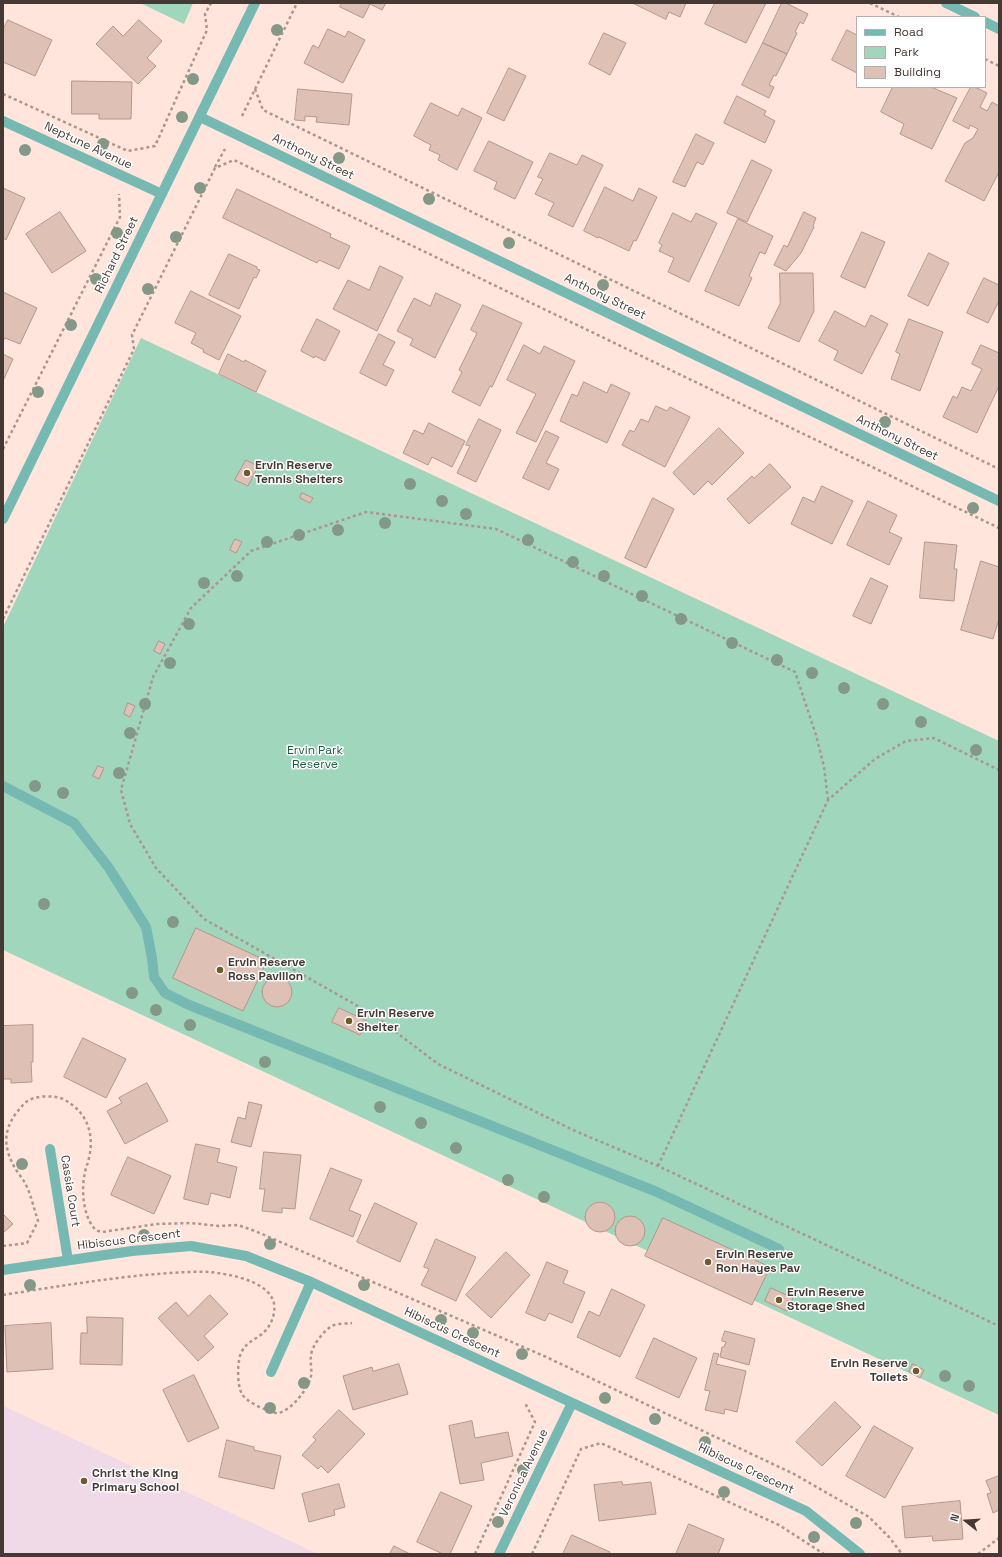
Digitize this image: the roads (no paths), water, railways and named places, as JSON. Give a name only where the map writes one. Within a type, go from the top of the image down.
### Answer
[{"type":"street","name":"Richard Street","points":[[3,519],[255,3]]},
{"type":"street","points":[[946,3],[973,16]]},
{"type":"street","points":[[986,22],[999,29]]},
{"type":"street","name":"Anthony Street","points":[[200,117],[999,501]]},
{"type":"street","name":"Neptune Avenue","points":[[3,121],[162,194]]},
{"type":"street","points":[[3,786],[74,823],[109,868],[146,927],[154,977],[165,993],[189,1005],[656,1192],[779,1249]]},
{"type":"street","name":"Cassia Court","points":[[50,1148],[68,1260]]},
{"type":"street","name":"Hibiscus Crescent","points":[[3,1270],[132,1251],[191,1246],[246,1256],[311,1282],[806,1511],[860,1554]]},
{"type":"street","points":[[271,1372],[311,1282]]},
{"type":"street","name":"Veronica Avenue","points":[[500,1554],[572,1403]]},
{"type":"place","name":"Ervin Reserve Tennis Shelters","points":[[247,473]]},
{"type":"place","name":"Ervin Reserve Ross Pavilion","points":[[220,970]]},
{"type":"place","name":"Ervin Reserve Shelter","points":[[349,1021]]},
{"type":"place","name":"Ervin Reserve Ron Hayes Pav","points":[[708,1262]]},
{"type":"place","name":"Ervin Reserve Storage Shed","points":[[779,1300]]},
{"type":"place","name":"Ervin Reserve Toilets","points":[[916,1371]]},
{"type":"place","name":"Christ the King Primary School","points":[[84,1481]]},
{"type":"park label","name":"Ervin Park Reserve","points":[[315,758]]}]
